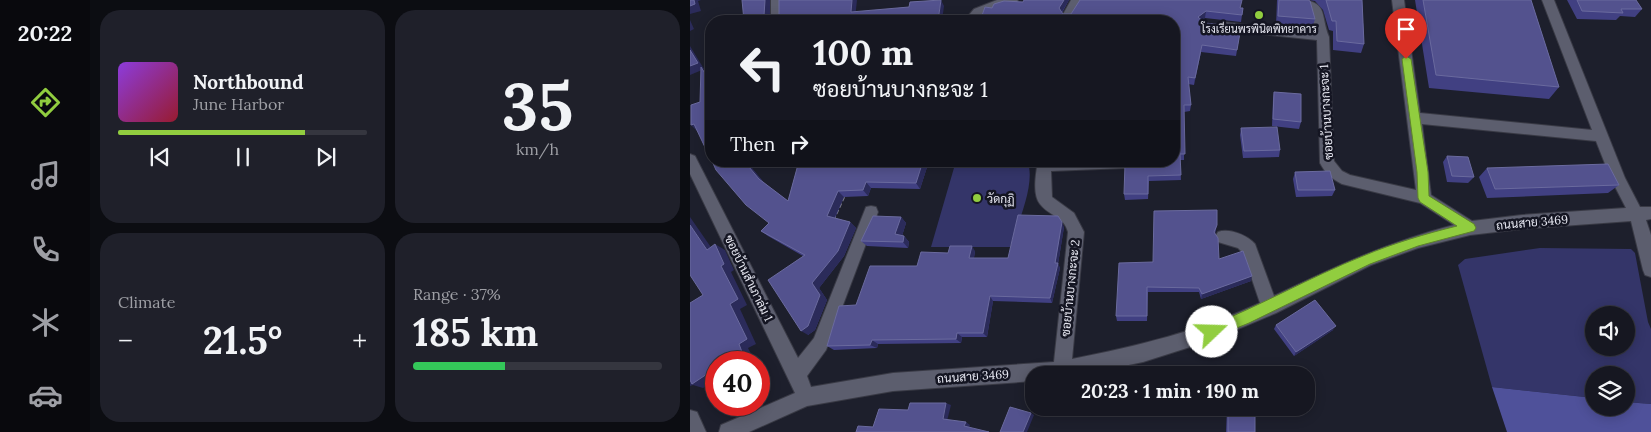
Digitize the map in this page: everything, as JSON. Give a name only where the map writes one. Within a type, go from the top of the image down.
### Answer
[{"type":"street","points":[[777,0],[777,15]]},
{"type":"street","points":[[974,15],[981,9],[1012,0]]},
{"type":"street","points":[[1069,15],[1077,0]]},
{"type":"street","name":"ซอยบ้านบางกะจะ 1","points":[[1303,0],[1311,4],[1316,10],[1322,37],[1327,163],[1337,175],[1347,180],[1424,198],[1470,228]]},
{"type":"street","points":[[1398,0],[1424,198]]},
{"type":"street","points":[[1548,0],[1618,179],[1643,214],[1644,237],[1651,270]]},
{"type":"street","points":[[1205,24],[1322,37]]},
{"type":"street","points":[[1415,118],[1601,136]]},
{"type":"street","name":"ซอยบ้านสำเภาล่ม 1","points":[[690,160],[797,374],[806,397]]},
{"type":"street","name":"ซอยบ้านบางกะจะ 2","points":[[1044,167],[1043,193],[1046,201],[1069,217],[1074,223],[1076,232],[1062,366]]},
{"type":"street","points":[[797,374],[820,344],[871,212]]},
{"type":"street","name":"ถนนสาย 3469","points":[[1081,366],[1143,353],[1212,332],[1270,307],[1366,260],[1418,241],[1470,228],[1522,222],[1643,214]]},
{"type":"street","points":[[1222,237],[1243,242],[1249,249],[1270,307]]},
{"type":"street","name":"ถนนสาย 3469","points":[[728,432],[806,397],[893,382],[1025,373]]},
{"type":"street","points":[[690,419],[696,432]]},
{"type":"path","points":[[829,226],[835,219],[846,192]]},
{"type":"shaded area","points":[[954,167],[1028,167],[1030,180],[1028,191],[1010,247],[931,247]]},
{"type":"shaded area","points":[[1540,248],[1631,249],[1635,253],[1651,329],[1651,404],[1635,403],[1635,366],[1585,366],[1585,397],[1492,387],[1458,265],[1465,259]]},
{"type":"shaded area","points":[[1492,387],[1585,397],[1585,416],[1635,416],[1635,403],[1651,404],[1651,432],[1507,432]]},
{"type":"building","points":[[690,0],[694,0],[695,4],[690,6]]},
{"type":"building","points":[[742,0],[765,0],[764,15],[743,15]]},
{"type":"building","points":[[779,0],[852,0],[851,12],[909,7],[910,2],[941,0],[939,15],[779,15]]},
{"type":"building","points":[[1024,0],[1064,0],[1059,8],[1063,14],[1071,14],[1080,0],[1242,0],[1240,8],[1243,8],[1242,15],[1206,11],[1198,17],[1205,23],[1241,27],[1237,50],[1202,45],[1195,78],[1188,77],[1191,105],[1184,105],[1185,154],[1180,154],[1180,15],[982,15],[985,7],[992,8],[994,4],[1004,1],[1023,2]]},
{"type":"building","points":[[1279,0],[1310,1],[1315,19],[1278,16]]},
{"type":"building","points":[[1326,0],[1362,0],[1364,44],[1337,41],[1336,21],[1332,21]]},
{"type":"building","points":[[1423,0],[1531,0],[1559,87],[1436,75]]},
{"type":"building","points":[[1577,0],[1636,0],[1642,9],[1621,9],[1623,13],[1582,11]]},
{"type":"building","points":[[690,50],[698,63],[690,66]]},
{"type":"building","points":[[701,67],[705,73],[705,147],[694,124],[691,125],[691,105],[700,102]]},
{"type":"building","points":[[1274,92],[1301,94],[1301,122],[1273,119]]},
{"type":"building","points":[[1277,127],[1280,150],[1244,151],[1241,128]]},
{"type":"building","points":[[1180,154],[1181,175],[1148,176],[1148,194],[1124,194],[1125,167],[1180,167]]},
{"type":"building","points":[[1447,156],[1468,157],[1474,177],[1452,176]]},
{"type":"building","points":[[1608,164],[1619,185],[1495,189],[1487,168]]},
{"type":"building","points":[[715,167],[749,167],[759,179],[788,201],[797,167],[921,167],[916,183],[866,182],[863,190],[838,191],[827,216],[850,222],[838,251],[812,283],[820,295],[808,326],[801,331],[768,280],[805,255],[761,231],[769,223],[746,205]]},
{"type":"building","points":[[1330,171],[1335,190],[1298,190],[1295,172]]},
{"type":"building","points":[[1217,210],[1217,225],[1214,232],[1218,238],[1219,259],[1243,251],[1252,276],[1202,294],[1199,288],[1147,287],[1147,316],[1116,316],[1119,263],[1153,262],[1154,211]]},
{"type":"building","points":[[1018,215],[1058,216],[1062,222],[1055,263],[1058,263],[1050,298],[990,296],[983,333],[957,333],[956,339],[872,340],[870,345],[827,346],[839,306],[856,305],[870,266],[917,266],[921,252],[948,253],[950,246],[972,246],[969,258],[1008,258]]},
{"type":"building","points":[[873,216],[901,217],[895,234],[904,236],[903,242],[861,241]]},
{"type":"building","points":[[690,225],[707,250],[715,244],[724,264],[721,266],[738,299],[730,304],[747,339],[739,344],[742,351],[705,351],[705,375],[692,384],[690,380],[690,303],[703,295],[690,275]]},
{"type":"building","points":[[1315,300],[1336,326],[1296,352],[1276,325]]},
{"type":"building","points":[[910,403],[946,403],[943,419],[966,422],[964,426],[989,432],[856,432],[858,426],[873,427],[879,409],[908,410]]},
{"type":"building","points":[[1010,407],[1025,411],[1025,416],[1030,416],[1023,432],[1000,432]]},
{"type":"building","points":[[1228,416],[1255,416],[1255,432],[1228,432]]},
{"type":"place","name":"โรงเรียนพรพินิตพิทยาคาร","points":[[1259,15]]},
{"type":"place","name":"วัดกุฏิ","points":[[977,198]]},
{"type":"route","points":[[1212,332],[1244,319],[1366,260],[1418,241],[1470,228],[1424,198],[1406,59]]}]
